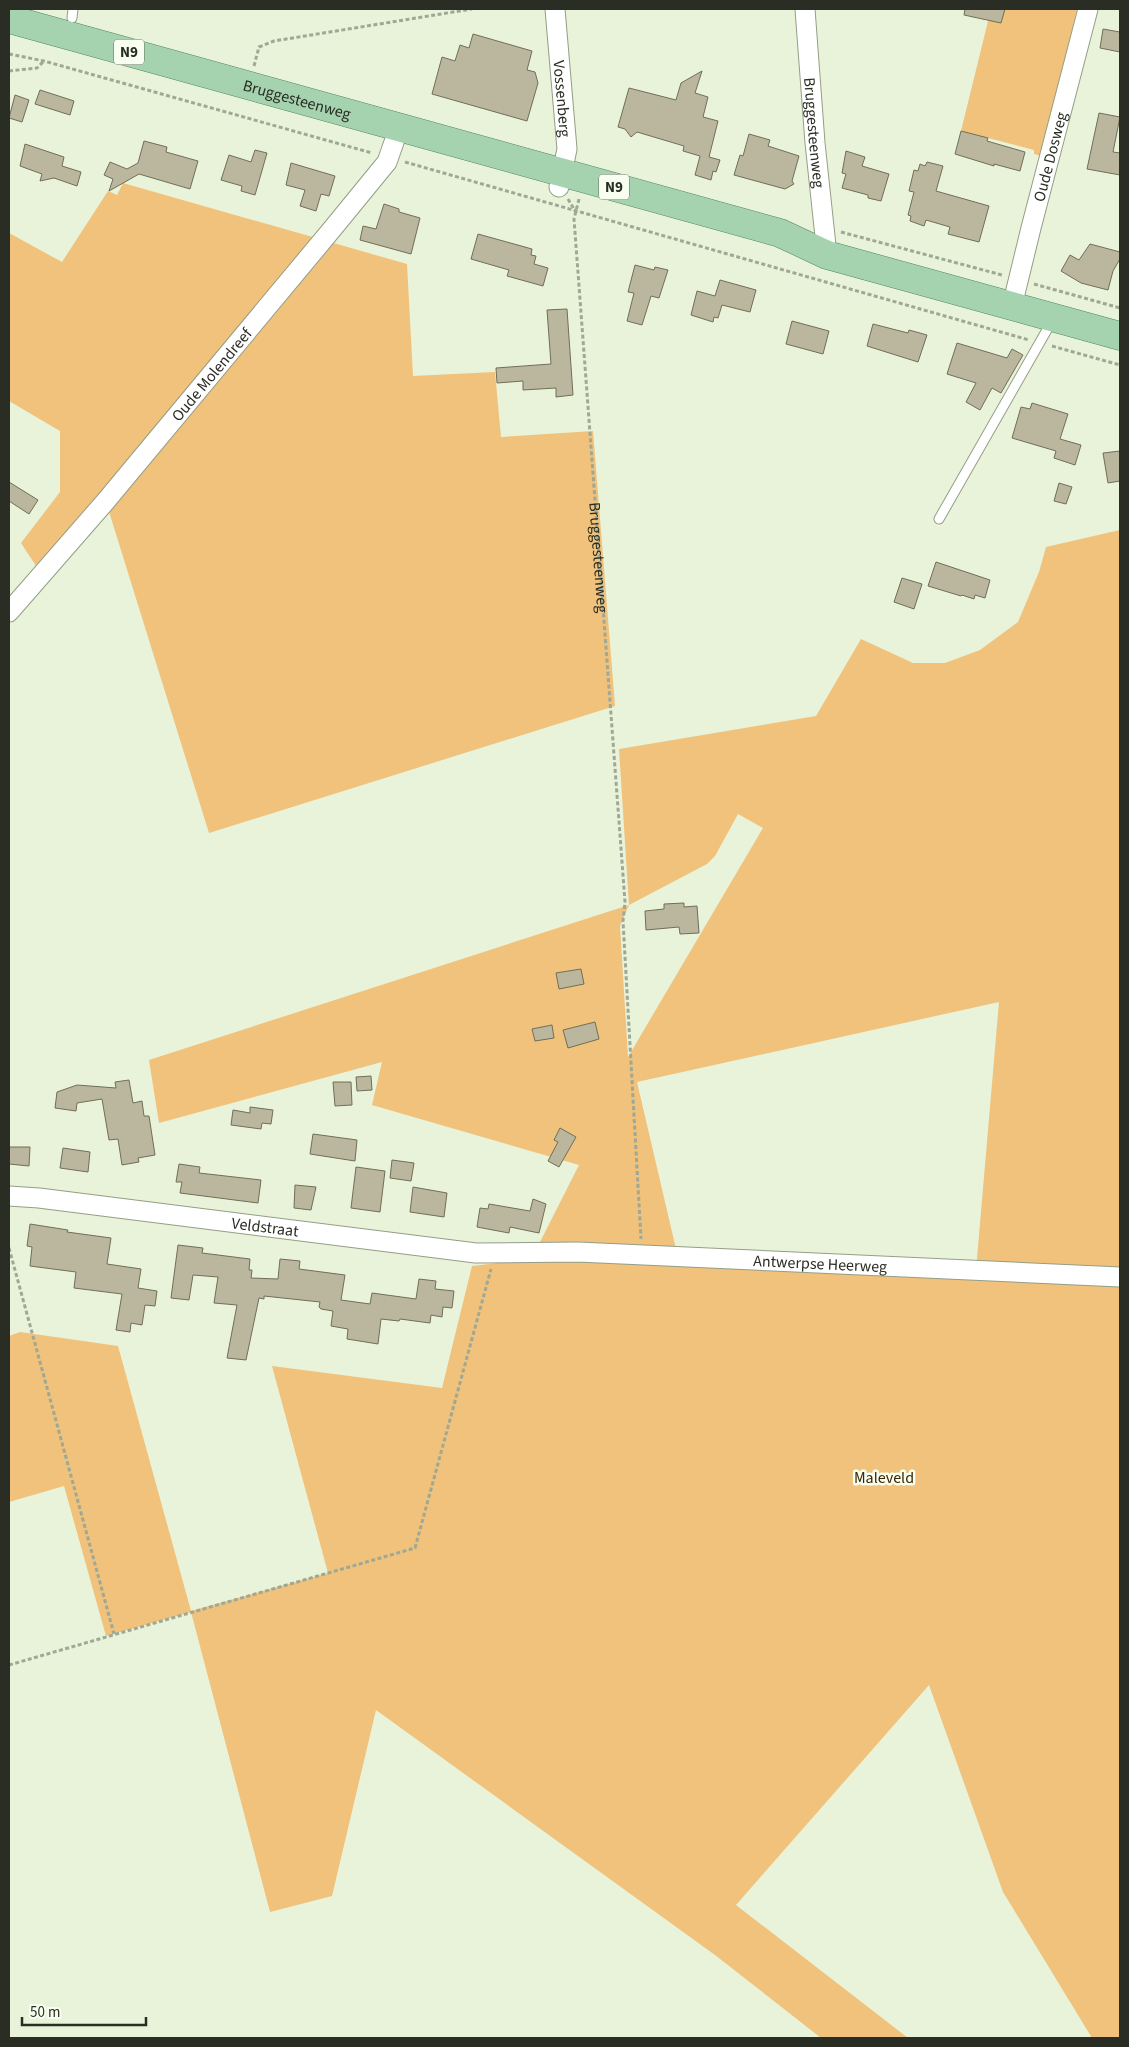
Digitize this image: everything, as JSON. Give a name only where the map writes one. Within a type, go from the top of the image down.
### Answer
[{"type":"main road","name":"Bruggesteenweg","points":[[9,19],[393,142]]},
{"type":"main road","name":"Bruggesteenweg","points":[[9,34],[803,256],[827,255],[1059,320]]},
{"type":"main road","name":"N9","points":[[1059,320],[1120,336]]},
{"type":"street","name":"Vossenberg","points":[[555,9],[569,191]]},
{"type":"street","name":"Bruggesteenweg","points":[[805,9],[815,143],[827,255]]},
{"type":"street","name":"Oude Dosweg","points":[[1012,306],[1088,9]]},
{"type":"street","name":"Oude Molendreef","points":[[9,612],[112,494],[333,228],[393,142]]},
{"type":"street","name":"Veldstraat","points":[[9,1196],[49,1199],[476,1253],[521,1252]]},
{"type":"street","name":"Antwerpse Heerweg","points":[[521,1252],[578,1252],[1120,1277]]},
{"type":"lane","points":[[938,519],[1040,343],[1059,320]]},
{"type":"path","points":[[253,68],[259,46],[274,40],[472,9]]},
{"type":"path","points":[[9,54],[44,61],[240,116],[393,142],[569,191],[1040,343],[1120,365]]},
{"type":"path","points":[[9,71],[37,68],[44,61]]},
{"type":"path","name":"Bruggesteenweg","points":[[569,191],[574,219],[615,753],[625,902],[623,921],[642,1255]]},
{"type":"path","points":[[824,228],[1120,308]]},
{"type":"path","points":[[9,1248],[114,1634]]},
{"type":"path","points":[[9,1665],[414,1548],[495,1253]]},
{"type":"green space","points":[[991,9],[1077,9],[1042,156],[1034,154],[1034,150],[961,131]]},
{"type":"green space","points":[[123,183],[407,264],[413,376],[495,372],[501,437],[593,431],[615,706],[209,833],[106,502],[38,569],[21,543],[60,492],[60,431],[9,401],[9,233],[62,262],[108,191],[117,195]]},
{"type":"green space","name":"Maleveld","points":[[1120,530],[1120,2038],[1092,2038],[1003,1892],[929,1685],[736,1905],[908,2038],[821,2038],[715,1955],[376,1710],[332,1896],[270,1912],[191,1612],[106,1636],[64,1486],[9,1502],[9,1336],[20,1332],[118,1346],[191,1611],[328,1573],[272,1366],[442,1388],[472,1266],[538,1258],[538,1246],[579,1165],[372,1105],[382,1062],[159,1123],[149,1060],[629,905],[619,749],[816,716],[861,639],[913,663],[945,663],[980,650],[1018,622],[1039,572],[1046,547]],"holes":[[[738,814],[763,828],[628,1057],[620,926],[629,905],[707,864],[715,856]],[[999,1002],[976,1270],[676,1249],[637,1082]]]},
{"type":"building","points":[[965,9],[1005,9],[1001,23],[964,15]]},
{"type":"building","points":[[1103,29],[1120,32],[1120,52],[1100,48]]},
{"type":"building","points":[[473,34],[532,51],[527,70],[535,72],[538,83],[527,121],[432,94],[442,57],[455,61],[460,45],[469,48]]},
{"type":"building","points":[[702,71],[695,93],[708,97],[703,117],[718,121],[709,157],[720,160],[716,172],[713,171],[711,180],[695,175],[700,156],[683,151],[684,146],[637,132],[631,137],[625,129],[618,127],[629,88],[676,100],[681,83]]},
{"type":"building","points":[[40,90],[74,101],[70,115],[35,104]]},
{"type":"building","points":[[15,95],[29,100],[22,122],[9,118]]},
{"type":"building","points":[[1099,113],[1120,117],[1113,152],[1120,153],[1120,175],[1087,169]]},
{"type":"building","points":[[961,131],[988,138],[987,141],[1025,152],[1020,171],[994,164],[994,166],[955,154]]},
{"type":"building","points":[[749,134],[770,140],[768,146],[799,156],[792,181],[794,184],[785,189],[734,175],[740,155],[743,156]]},
{"type":"building","points":[[144,141],[167,147],[166,152],[198,161],[190,189],[139,174],[109,191],[113,179],[104,175],[110,162],[127,169],[138,163]]},
{"type":"building","points":[[25,144],[64,157],[62,166],[81,172],[77,186],[54,178],[40,181],[42,174],[20,166]]},
{"type":"building","points":[[255,150],[267,153],[255,195],[241,191],[242,186],[221,180],[229,155],[251,162]]},
{"type":"building","points":[[846,151],[865,157],[862,166],[889,174],[881,201],[868,198],[868,195],[842,188],[846,174],[842,173]]},
{"type":"building","points":[[927,162],[943,166],[936,191],[989,206],[979,242],[948,234],[950,227],[926,220],[924,226],[910,221],[911,216],[908,215],[914,192],[909,191],[914,170],[918,171],[920,164],[925,166]]},
{"type":"building","points":[[291,163],[335,176],[329,196],[321,194],[316,211],[300,206],[305,190],[286,185]]},
{"type":"building","points":[[384,204],[399,209],[399,212],[420,218],[411,254],[360,240],[363,226],[376,229]]},
{"type":"building","points":[[478,234],[532,249],[531,255],[536,256],[534,264],[548,268],[543,286],[507,276],[509,270],[471,259]]},
{"type":"building","points":[[1090,244],[1120,252],[1120,259],[1113,271],[1108,290],[1081,283],[1061,271],[1070,255],[1079,260]]},
{"type":"building","points":[[635,265],[654,270],[655,267],[668,270],[659,298],[651,296],[642,325],[627,321],[634,293],[628,292]]},
{"type":"building","points":[[720,280],[756,290],[750,312],[722,305],[718,318],[714,317],[713,322],[691,315],[697,291],[715,296]]},
{"type":"building","points":[[567,309],[573,395],[556,397],[556,388],[523,390],[523,381],[497,383],[496,368],[551,364],[547,310]]},
{"type":"building","points":[[792,321],[829,331],[823,354],[786,344]]},
{"type":"building","points":[[873,324],[908,333],[909,330],[927,335],[918,362],[867,346]]},
{"type":"building","points":[[957,343],[1007,358],[1012,349],[1023,355],[1001,393],[992,388],[980,410],[966,402],[976,383],[947,374]]},
{"type":"building","points":[[1032,403],[1068,414],[1060,439],[1081,445],[1075,465],[1054,458],[1056,451],[1012,438],[1021,407],[1030,409]]},
{"type":"building","points":[[1120,451],[1120,481],[1108,483],[1103,453]]},
{"type":"building","points":[[9,482],[38,500],[29,514],[9,501]]},
{"type":"building","points":[[1059,483],[1072,487],[1066,504],[1054,501]]},
{"type":"building","points":[[936,562],[990,580],[985,598],[975,595],[974,599],[928,586]]},
{"type":"building","points":[[902,578],[922,584],[914,609],[894,602]]},
{"type":"building","points":[[684,903],[684,907],[697,906],[699,933],[680,934],[679,927],[646,930],[645,911],[664,909],[664,904]]},
{"type":"building","points":[[581,969],[584,984],[559,989],[556,973]]},
{"type":"building","points":[[595,1022],[599,1039],[568,1048],[563,1030]]},
{"type":"building","points":[[552,1025],[554,1038],[535,1041],[532,1029]]},
{"type":"building","points":[[371,1076],[372,1090],[357,1091],[356,1077]]},
{"type":"building","points":[[129,1080],[133,1103],[142,1101],[144,1116],[149,1116],[155,1155],[138,1158],[139,1162],[122,1165],[118,1139],[109,1140],[102,1099],[77,1103],[76,1111],[55,1108],[57,1092],[77,1085],[116,1088],[115,1082]]},
{"type":"building","points":[[333,1082],[351,1082],[352,1105],[335,1106]]},
{"type":"building","points":[[250,1107],[273,1110],[271,1124],[262,1123],[261,1129],[231,1125],[233,1110],[250,1113]]},
{"type":"building","points":[[560,1128],[576,1137],[559,1167],[548,1161],[558,1142],[554,1140]]},
{"type":"building","points":[[313,1134],[357,1140],[355,1161],[310,1154]]},
{"type":"building","points":[[9,1147],[30,1147],[29,1166],[9,1164]]},
{"type":"building","points":[[63,1148],[90,1152],[88,1172],[60,1168]]},
{"type":"building","points":[[392,1160],[414,1163],[411,1181],[390,1178]]},
{"type":"building","points":[[179,1164],[200,1167],[199,1173],[261,1180],[258,1203],[180,1193],[182,1182],[176,1182]]},
{"type":"building","points":[[356,1167],[385,1171],[380,1212],[351,1208]]},
{"type":"building","points":[[295,1185],[316,1187],[311,1210],[294,1208]]},
{"type":"building","points":[[413,1187],[447,1193],[444,1217],[410,1212]]},
{"type":"building","points":[[533,1199],[546,1204],[539,1233],[510,1227],[509,1233],[477,1227],[480,1208],[488,1209],[489,1204],[530,1211]]},
{"type":"building","points":[[30,1224],[68,1230],[67,1232],[111,1238],[107,1264],[141,1269],[138,1288],[157,1291],[155,1306],[145,1305],[142,1325],[131,1323],[130,1332],[116,1330],[122,1294],[74,1288],[76,1272],[30,1266],[32,1247],[27,1246]]},
{"type":"building","points":[[178,1245],[203,1248],[202,1253],[250,1259],[249,1270],[252,1270],[251,1278],[278,1279],[280,1259],[300,1261],[299,1269],[345,1275],[341,1300],[370,1304],[372,1293],[416,1299],[419,1279],[436,1281],[435,1289],[454,1291],[452,1308],[443,1307],[442,1317],[431,1315],[430,1323],[400,1319],[399,1321],[381,1319],[378,1344],[347,1339],[348,1329],[331,1326],[333,1311],[321,1309],[319,1307],[320,1302],[264,1296],[264,1299],[259,1298],[246,1360],[227,1358],[237,1305],[214,1303],[218,1277],[193,1275],[189,1300],[171,1298]]}]
